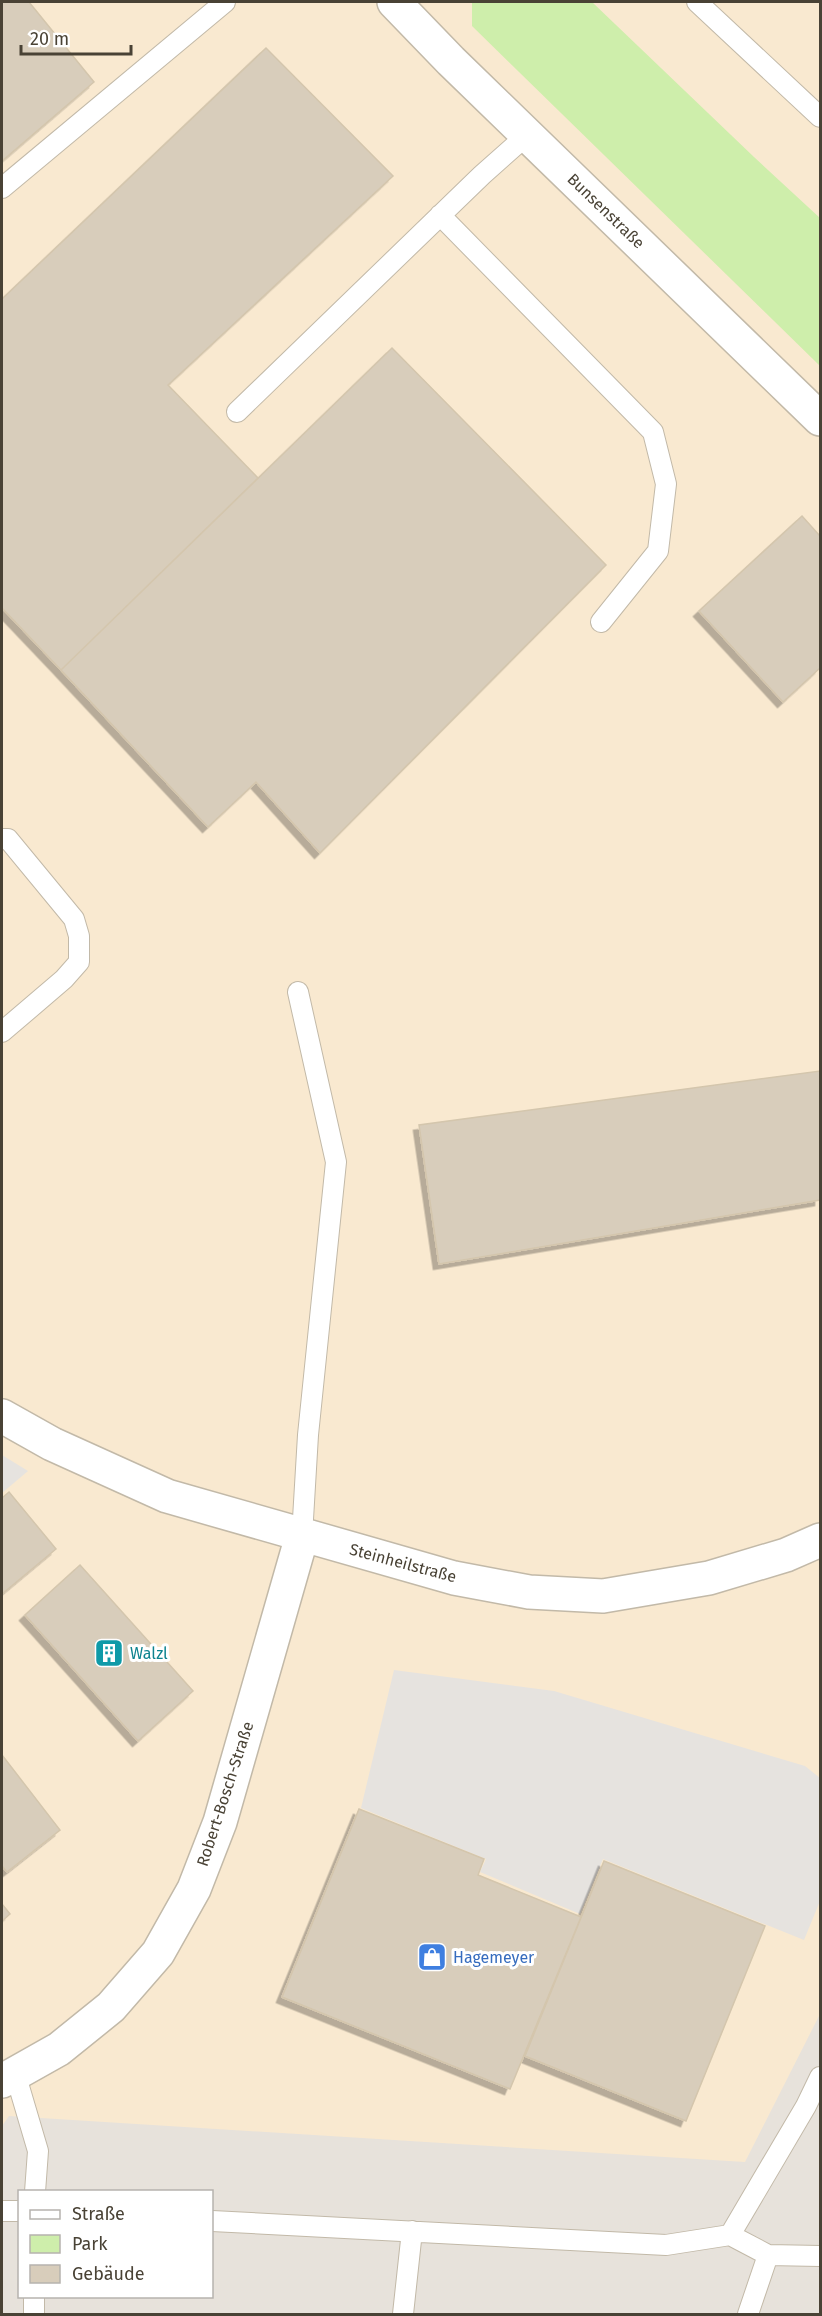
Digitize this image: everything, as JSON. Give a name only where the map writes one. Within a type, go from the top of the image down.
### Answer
[{"type":"street","name":"Bunsenstraße","points":[[394,2],[820,420]]},
{"type":"street","name":"Steinheilstraße","points":[[2,1416],[52,1444],[167,1496],[454,1578],[529,1592],[603,1596],[709,1578],[786,1555],[820,1540]]},
{"type":"street","name":"Robert-Bosch-Straße","points":[[8,2077],[59,2049],[111,2007],[158,1953],[194,1889],[220,1822],[302,1536]]},
{"type":"lane","points":[[2,188],[225,2]]},
{"type":"lane","points":[[697,2],[820,117]]},
{"type":"lane","points":[[237,412],[440,215],[527,135]]},
{"type":"lane","points":[[440,215],[653,432],[666,484],[658,551],[601,622]]},
{"type":"lane","points":[[2,839],[8,839],[74,919],[79,936],[78,962],[64,979],[2,1032]]},
{"type":"lane","points":[[298,992],[336,1162],[308,1436],[302,1536]]},
{"type":"lane","points":[[8,2077],[38,2151],[35,2190]]},
{"type":"lane","points":[[730,2235],[806,2106],[820,2077]]},
{"type":"lane","points":[[2,2211],[18,2211]]},
{"type":"lane","points":[[213,2221],[666,2245],[730,2235],[768,2255],[820,2256]]},
{"type":"lane","points":[[403,2314],[412,2231]]},
{"type":"lane","points":[[748,2314],[768,2255]]},
{"type":"lane","points":[[34,2298],[34,2314]]},
{"type":"shaded area","points":[[2,2],[820,2],[820,2314],[2,2314]]},
{"type":"shaded area","points":[[2,1455],[28,1471],[2,1493]]},
{"type":"shaded area","points":[[394,1670],[554,1691],[805,1766],[820,1778],[820,1901],[804,1940],[603,1859],[580,1914],[480,1872],[486,1859],[361,1808]]},
{"type":"shaded area","points":[[820,2014],[820,2314],[2,2314],[2,2126],[9,2116],[745,2162]]},
{"type":"green space","points":[[472,2],[592,2],[820,218],[820,366],[472,26]]},
{"type":"building","points":[[2,2],[29,2],[94,82],[2,161]]},
{"type":"building","points":[[266,48],[393,176],[168,385],[258,478],[61,670],[2,608],[2,299]]},
{"type":"building","points":[[392,348],[606,565],[320,853],[256,782],[208,827],[61,670]]},
{"type":"building","points":[[802,516],[820,536],[820,668],[783,702],[699,611]]},
{"type":"building","points":[[820,1071],[820,1200],[439,1264],[419,1125]]},
{"type":"building","points":[[9,1492],[56,1549],[2,1594],[2,1498]]},
{"type":"building","name":"Walzl","points":[[80,1565],[193,1691],[138,1741],[25,1615]]},
{"type":"building","points":[[2,1755],[60,1830],[7,1872],[2,1866]]},
{"type":"building","name":"Hagemeyer","points":[[359,1809],[484,1859],[478,1875],[581,1917],[510,2089],[282,1997]]},
{"type":"building","points":[[604,1861],[765,1926],[686,2121],[525,2056]]},
{"type":"building","points":[[2,1904],[10,1914],[2,1921]]},
{"type":"place","name":"Walzl","points":[[109,1653]]},
{"type":"place","name":"Hagemeyer","points":[[432,1957]]}]
